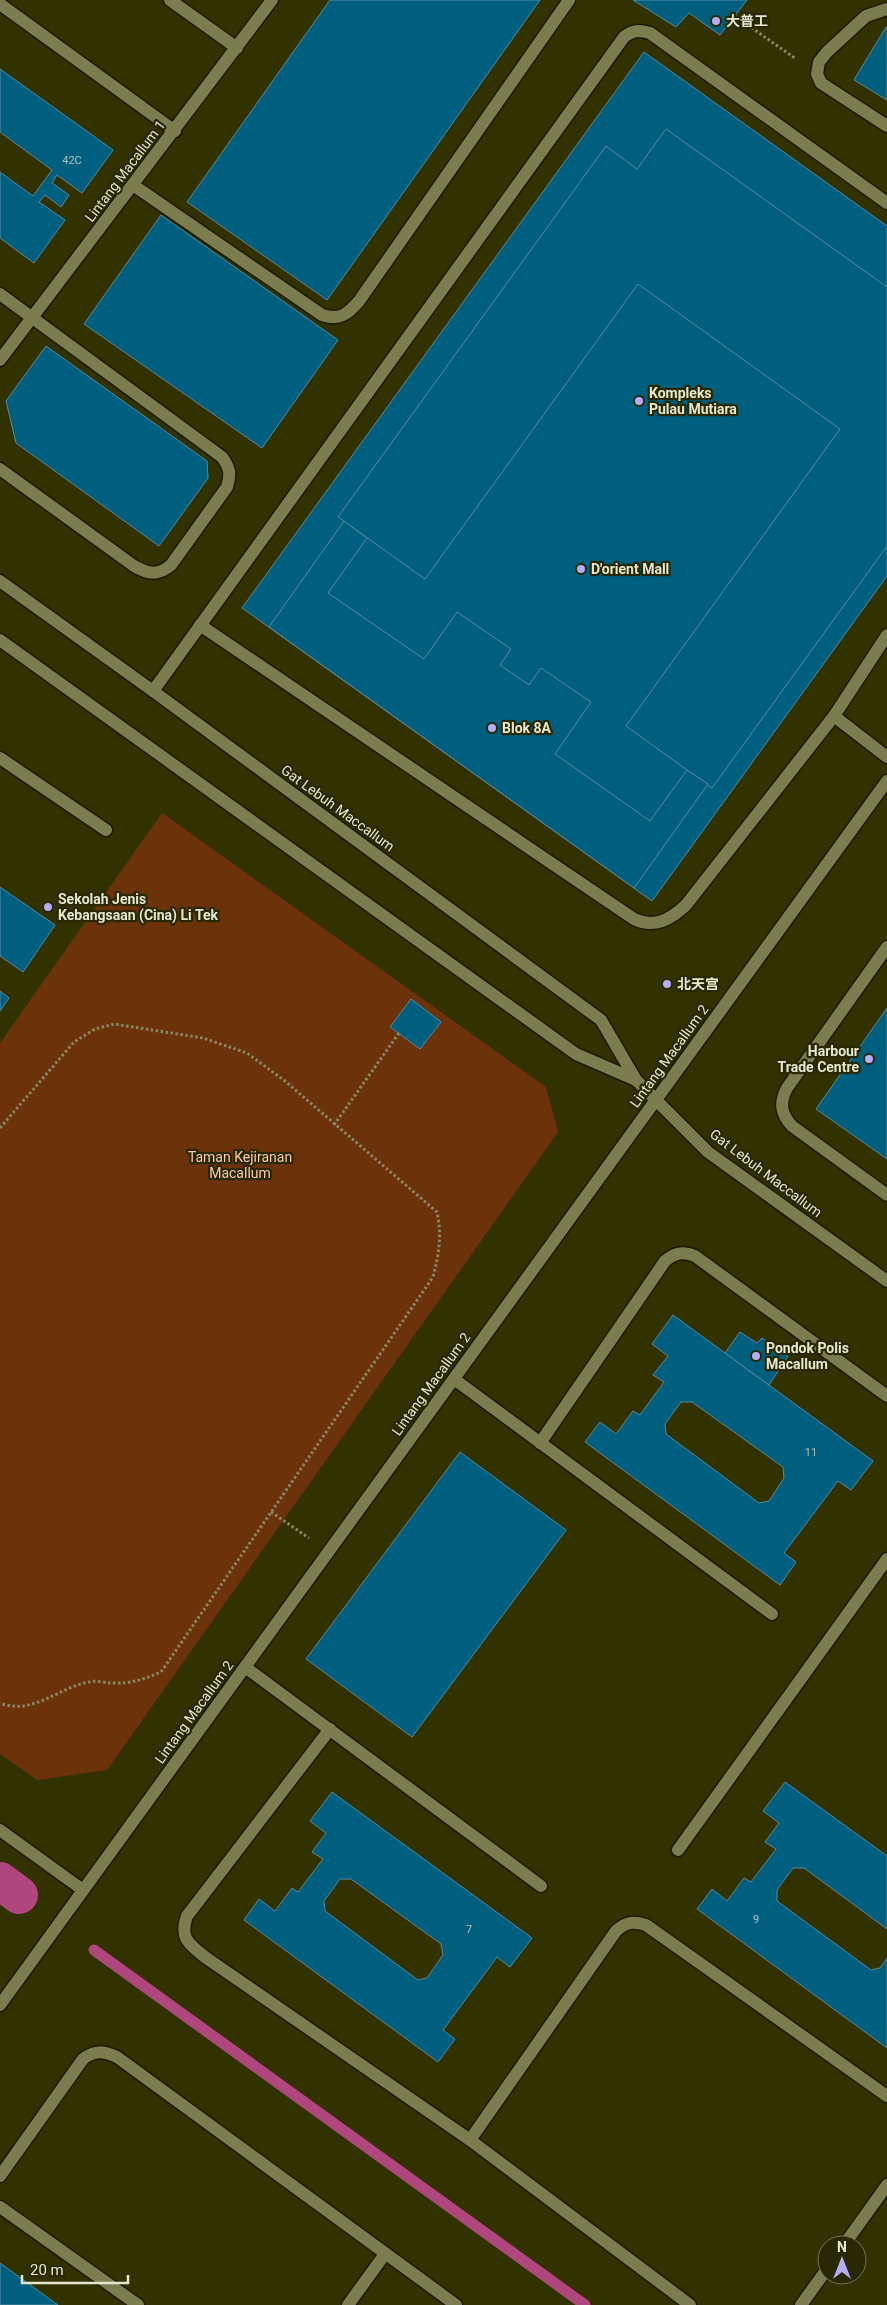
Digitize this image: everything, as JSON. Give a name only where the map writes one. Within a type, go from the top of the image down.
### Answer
[{"type":"street","points":[[170,0],[237,48]]},
{"type":"street","name":"Lintang Macallum 1","points":[[0,360],[34,318],[272,0]]},
{"type":"street","points":[[133,185],[322,315],[332,319],[342,317],[358,301],[569,0]]},
{"type":"street","points":[[0,4],[175,130]]},
{"type":"street","points":[[887,9],[866,16],[826,52],[819,62],[817,74],[821,83],[887,126]]},
{"type":"street","points":[[154,691],[624,37],[631,32],[641,30],[650,33],[887,203]]},
{"type":"street","points":[[0,294],[222,457],[228,466],[230,477],[227,487],[171,565],[164,572],[153,574],[134,566],[0,469]]},
{"type":"street","name":"Gat Lebuh Maccallum","points":[[0,581],[154,691],[601,1020],[636,1080],[708,1152],[887,1281]]},
{"type":"street","points":[[200,625],[634,920],[644,924],[672,918],[686,905],[834,716],[887,635]]},
{"type":"street","name":"Gat Lebuh Maccallum","points":[[0,640],[576,1054],[636,1080]]},
{"type":"street","points":[[834,716],[887,757]]},
{"type":"street","points":[[0,758],[106,830]]},
{"type":"street","name":"Lintang Macallum 2","points":[[0,2005],[887,781]]},
{"type":"street","points":[[887,947],[787,1088],[782,1098],[782,1108],[785,1118],[792,1126],[887,1195]]},
{"type":"street","points":[[540,1443],[665,1262],[673,1254],[684,1252],[695,1256],[887,1396]]},
{"type":"street","points":[[454,1379],[772,1614]]},
{"type":"street","points":[[678,1850],[887,1559]]},
{"type":"street","points":[[245,1666],[540,1886]]},
{"type":"street","points":[[330,1729],[187,1916],[183,1927],[185,1937],[206,1957],[470,2140],[690,2305]]},
{"type":"street","points":[[0,1830],[83,1890]]},
{"type":"street","points":[[470,2140],[616,1931],[624,1924],[635,1922],[646,1925],[887,2096]]},
{"type":"street","points":[[0,2176],[82,2059],[91,2053],[104,2052],[117,2057],[456,2305]]},
{"type":"street","points":[[851,2235],[887,2185]]},
{"type":"street","points":[[0,2207],[138,2305]]},
{"type":"street","points":[[348,2305],[385,2254]]},
{"type":"street","points":[[801,2305],[817,2283]]},
{"type":"path","points":[[735,16],[817,74]]},
{"type":"path","points":[[0,1128],[74,1042],[95,1028],[114,1024],[202,1038],[247,1053],[285,1081],[436,1212],[441,1231],[440,1253],[433,1277],[161,1672],[140,1681],[115,1683],[90,1681],[39,1703],[9,1707],[0,1703]]},
{"type":"path","points":[[334,1125],[399,1033]]},
{"type":"path","points":[[271,1512],[328,1551]]},
{"type":"green space","name":"Taman Kejiranan Macallum","points":[[162,813],[546,1087],[558,1132],[107,1770],[37,1780],[0,1754],[0,1043]]},
{"type":"building","points":[[330,0],[540,0],[327,300],[187,202]]},
{"type":"building","name":"大普工","points":[[633,0],[747,0],[720,35],[689,13],[676,27]]},
{"type":"building","points":[[887,28],[887,100],[854,80]]},
{"type":"building","name":"Kompleks Pulau Mutiara","points":[[644,52],[887,226],[887,576],[652,901],[242,608]]},
{"type":"building","points":[[0,69],[113,150],[82,193],[57,175],[52,183],[69,195],[61,207],[45,195],[39,202],[65,220],[34,263],[0,238],[0,172],[33,196],[52,170],[0,132]]},
{"type":"building","points":[[666,129],[887,287],[887,546],[712,788],[626,726],[840,429],[638,284],[425,579],[338,517],[606,146],[637,169]]},
{"type":"building","points":[[161,215],[338,340],[262,448],[84,324]]},
{"type":"building","points":[[46,346],[207,461],[208,478],[159,546],[16,443],[6,401]]},
{"type":"building","name":"Blok 8A","points":[[344,521],[367,538],[328,593],[424,659],[457,612],[511,649],[500,665],[529,685],[541,668],[591,702],[555,754],[650,821],[687,770],[708,784],[634,888],[269,627]]},
{"type":"building","points":[[0,887],[55,925],[23,972],[0,956]]},
{"type":"building","points":[[0,991],[9,998],[0,1011]]},
{"type":"building","points":[[411,999],[441,1022],[420,1049],[390,1027]]},
{"type":"building","name":"Harbour Trade Centre","points":[[887,1008],[887,1159],[816,1109]]},
{"type":"building","points":[[673,1315],[873,1461],[851,1490],[838,1481],[784,1553],[796,1562],[780,1585],[585,1442],[600,1422],[616,1434],[633,1411],[640,1415],[664,1382],[653,1375],[668,1356],[652,1344]],"holes":[[[681,1402],[692,1402],[783,1467],[784,1478],[769,1501],[759,1503],[666,1434],[665,1424]]]},
{"type":"building","points":[[740,1332],[757,1343],[762,1338],[788,1356],[769,1385],[725,1353]]},
{"type":"building","points":[[460,1452],[566,1530],[412,1737],[306,1659]]},
{"type":"building","points":[[785,1782],[887,1856],[887,1929],[804,1868],[793,1868],[777,1890],[777,1901],[871,1970],[880,1968],[887,1958],[887,2048],[697,1909],[712,1889],[727,1901],[744,1878],[751,1882],[776,1849],[765,1842],[779,1823],[763,1811]]},
{"type":"building","points":[[332,1792],[532,1938],[510,1967],[497,1957],[443,2030],[455,2039],[438,2062],[244,1920],[259,1899],[275,1911],[292,1888],[298,1892],[323,1859],[312,1852],[326,1833],[310,1821]],"holes":[[[340,1879],[351,1879],[441,1944],[443,1955],[427,1978],[418,1980],[325,1911],[324,1901]]]},
{"type":"building","points":[[0,2263],[58,2305],[0,2305]]},
{"type":"waterway","points":[[0,1881],[19,1895]]},
{"type":"waterway","points":[[94,1950],[585,2305]]},
{"type":"place","name":"大普工","points":[[716,21]]},
{"type":"place","name":"Kompleks Pulau Mutiara","points":[[639,401]]},
{"type":"place","name":"D'orient Mall","points":[[581,569]]},
{"type":"place","name":"Blok 8A","points":[[492,728]]},
{"type":"place","name":"Sekolah Jenis Kebangsaan (Cina) Li Tek","points":[[48,907]]},
{"type":"place","name":"北天宫","points":[[667,984]]},
{"type":"place","name":"Harbour Trade Centre","points":[[869,1059]]},
{"type":"place","name":"Pondok Polis Macallum","points":[[756,1356]]}]
